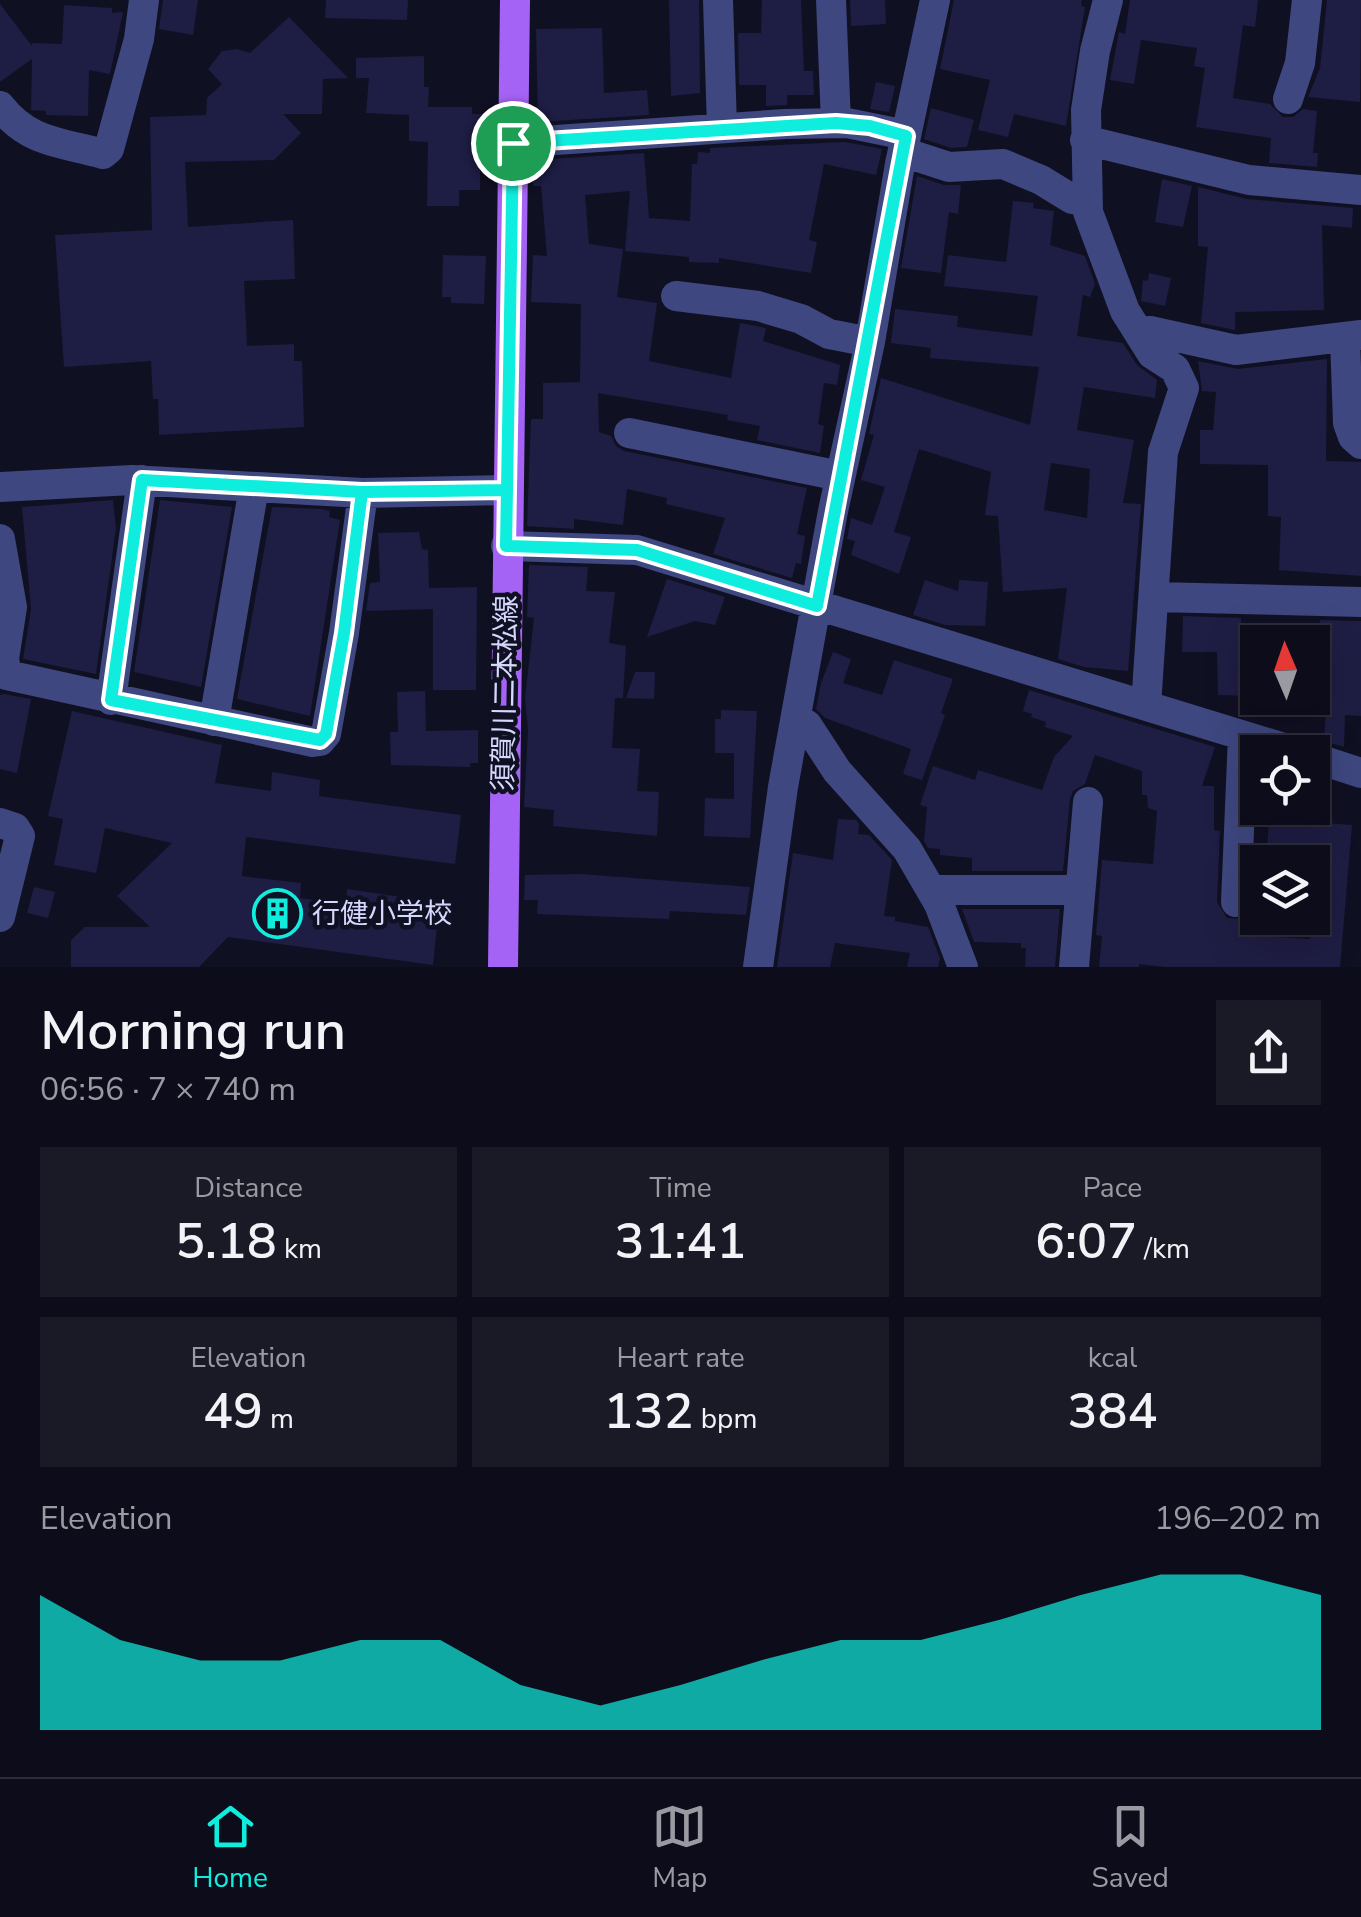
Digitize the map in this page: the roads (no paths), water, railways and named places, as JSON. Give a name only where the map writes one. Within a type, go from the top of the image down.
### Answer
[{"type":"main road","name":"須賀川二本松線","points":[[503,967],[515,0]]},
{"type":"street","points":[[0,106],[17,127],[30,134],[102,154],[109,150],[139,38],[144,0]]},
{"type":"street","points":[[718,0],[722,128]]},
{"type":"street","points":[[831,0],[836,123]]},
{"type":"street","points":[[758,967],[796,719],[840,476],[870,342],[904,144],[935,0]]},
{"type":"street","points":[[1108,0],[1095,50],[1085,140],[1092,226],[1125,311],[1152,354],[1176,369],[1184,388],[1163,452],[1146,706]]},
{"type":"street","points":[[1288,100],[1300,63],[1306,0]]},
{"type":"street","points":[[513,143],[722,128],[836,123],[870,126],[949,167],[1003,164],[1072,199],[1087,200]]},
{"type":"street","points":[[1085,140],[1249,180],[1361,190]]},
{"type":"street","points":[[676,296],[758,306],[801,319],[829,334],[870,342]]},
{"type":"street","points":[[1140,332],[1236,350],[1353,337],[1348,423],[1353,438],[1361,444]]},
{"type":"street","points":[[629,433],[840,476]]},
{"type":"street","points":[[1,492],[142,480],[362,492],[507,490]]},
{"type":"street","points":[[111,700],[142,480]]},
{"type":"street","points":[[214,721],[254,487]]},
{"type":"street","points":[[0,539],[13,618],[4,658],[7,675],[313,742],[326,734],[362,492]]},
{"type":"street","points":[[506,546],[637,550],[1240,735]]},
{"type":"street","points":[[1155,597],[1361,602]]},
{"type":"street","points":[[796,719],[807,725],[848,784],[907,849],[930,890],[962,967]]},
{"type":"street","points":[[1330,763],[1361,773]]},
{"type":"street","points":[[1236,902],[1240,791]]},
{"type":"street","points":[[1074,967],[1088,802]]},
{"type":"street","points":[[0,823],[15,828],[20,836],[0,917]]},
{"type":"street","points":[[930,890],[1080,890]]},
{"type":"place","name":"行健小学校","points":[[277,913]]}]
